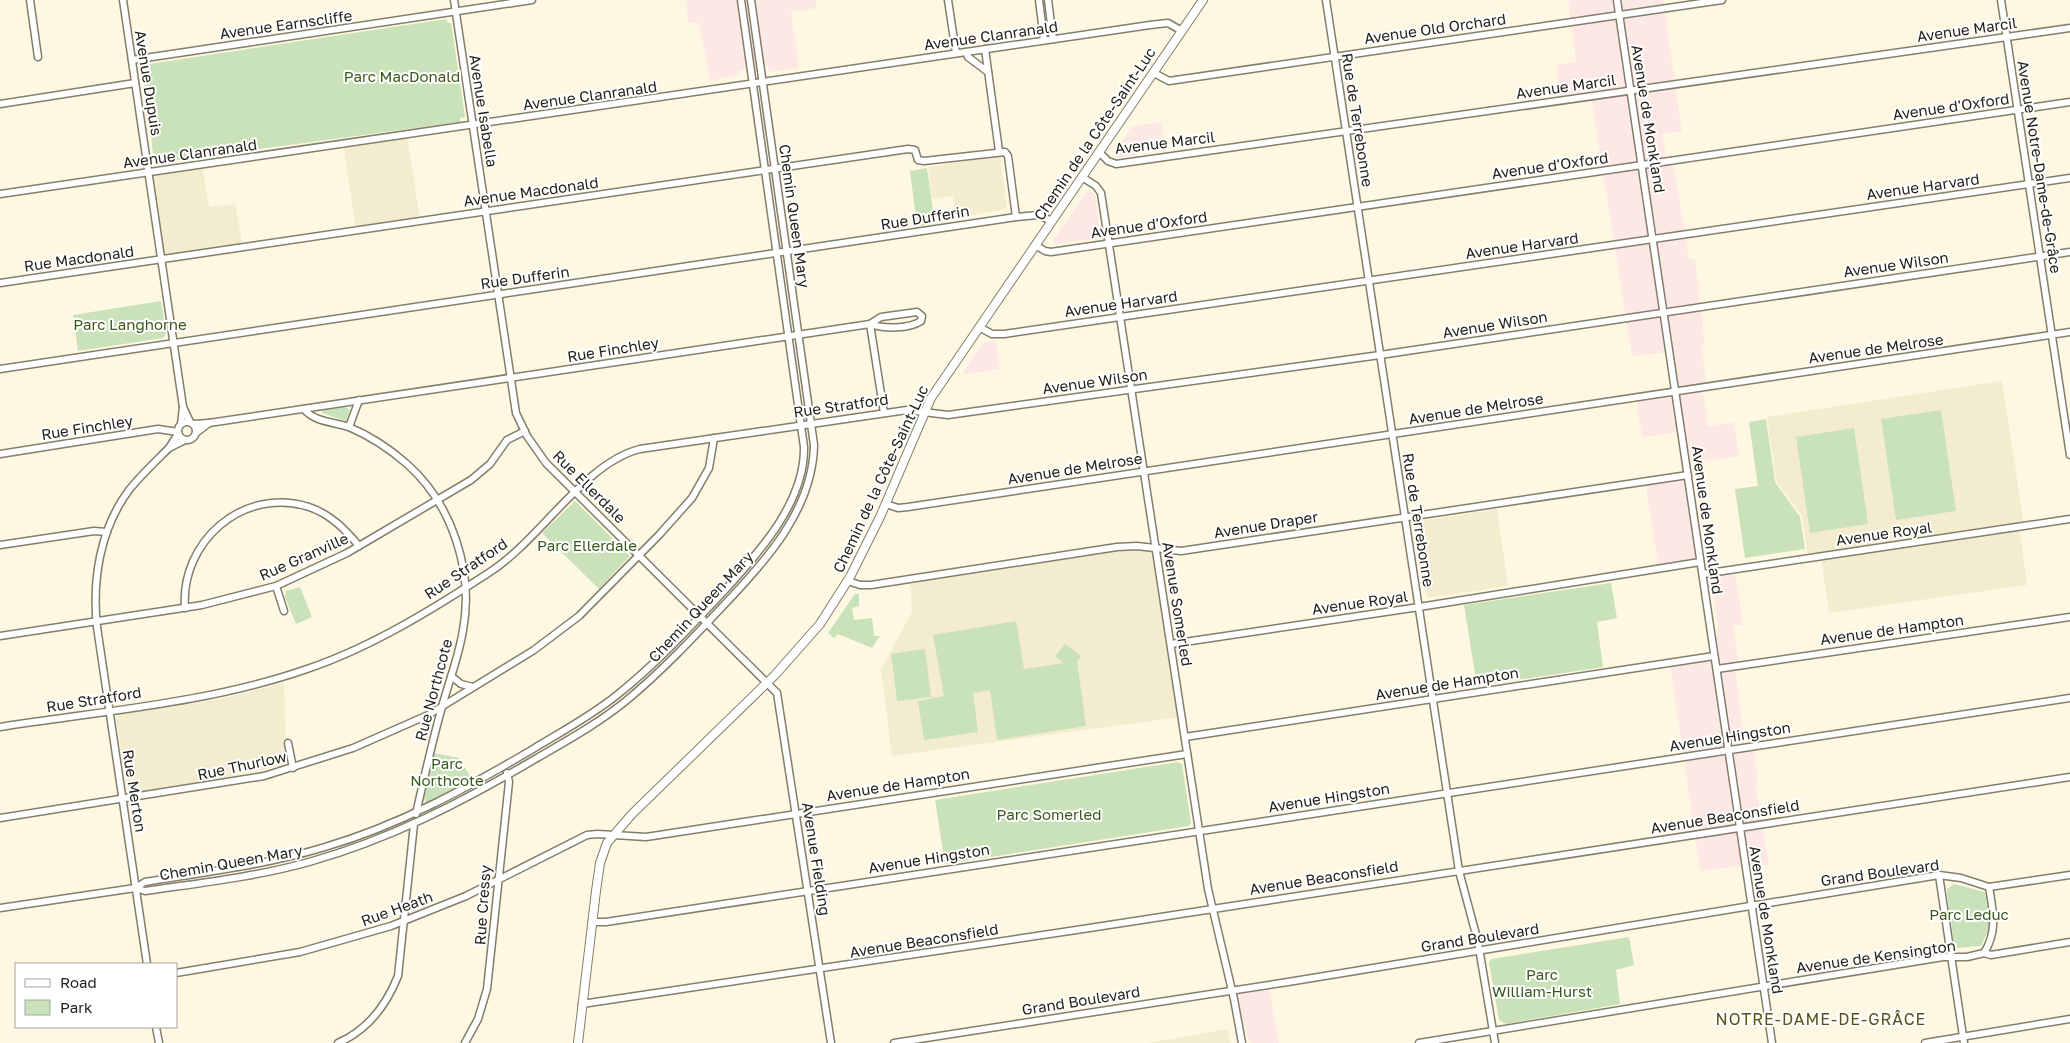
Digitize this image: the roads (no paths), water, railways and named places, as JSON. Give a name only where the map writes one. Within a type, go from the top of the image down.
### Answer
[{"type":"main road","name":"Chemin de la Côte-Saint-Luc","points":[[578,1043],[600,863],[605,847],[613,835],[768,683],[816,629],[848,581],[886,504],[924,412],[979,327],[1203,0]]},
{"type":"street","points":[[30,0],[38,58]]},
{"type":"street","name":"Avenue Dupuis","points":[[123,0],[183,407]]},
{"type":"street","name":"Avenue Isabella","points":[[454,0],[491,256]]},
{"type":"street","name":"Avenue Earnscliffe","points":[[132,60],[532,0]]},
{"type":"street","name":"Chemin Queen Mary","points":[[0,908],[135,888],[145,882],[284,858],[353,838],[416,813],[504,766],[614,698],[700,616],[752,557],[794,494],[804,462],[802,425],[741,0]]},
{"type":"street","name":"Chemin Queen Mary","points":[[135,888],[145,891],[286,868],[356,848],[414,825],[508,776],[590,726],[625,701],[653,677],[707,623],[764,558],[800,505],[809,483],[814,462],[811,423],[751,0]]},
{"type":"street","points":[[948,0],[956,53]]},
{"type":"street","points":[[1039,0],[1044,40]]},
{"type":"street","points":[[1048,0],[1053,39]]},
{"type":"street","name":"Rue de Terrebonne","points":[[1326,0],[1459,871],[1480,951],[1495,1043]]},
{"type":"street","name":"Avenue de Monkland","points":[[1617,0],[1772,1043]]},
{"type":"street","name":"Avenue Old Orchard","points":[[1154,73],[1169,81],[1722,0]]},
{"type":"street","name":"Avenue Notre-Dame-de-Grâce","points":[[2001,0],[2052,335],[2067,418],[2070,455]]},
{"type":"street","name":"Avenue Clanranald","points":[[0,194],[1165,23],[1182,31]]},
{"type":"street","name":"Avenue Marcil","points":[[1099,152],[1108,161],[1116,164],[2070,28]]},
{"type":"street","points":[[985,49],[999,151],[1005,152],[1008,156],[1016,217]]},
{"type":"street","points":[[966,52],[968,57],[988,72]]},
{"type":"street","points":[[0,104],[135,84]]},
{"type":"street","name":"Avenue d'Oxford","points":[[1035,245],[1048,252],[2070,102]]},
{"type":"street","name":"Avenue Macdonald","points":[[161,260],[906,150],[914,150],[918,159],[924,161],[999,151]]},
{"type":"street","name":"Avenue Somerled","points":[[1082,177],[1101,191],[1211,908],[1232,990],[1242,1043]]},
{"type":"street","name":"Avenue Harvard","points":[[979,327],[990,334],[997,335],[2070,178]]},
{"type":"street","name":"Rue Dufferin","points":[[0,369],[1016,217],[1038,215],[1052,220]]},
{"type":"street","name":"Avenue Wilson","points":[[924,412],[948,415],[1131,390],[1380,355],[2070,252]]},
{"type":"street","name":"Rue Ellerdale","points":[[491,256],[515,409],[524,431],[543,459],[768,683]]},
{"type":"street","name":"Rue Macdonald","points":[[0,283],[161,260]]},
{"type":"street","points":[[917,312],[922,316],[921,320],[916,323],[882,328],[870,324],[883,316],[917,312]]},
{"type":"street","points":[[870,324],[884,413]]},
{"type":"street","name":"Rue Finchley","points":[[192,423],[209,423],[870,324]]},
{"type":"street","name":"Avenue de Melrose","points":[[886,504],[902,508],[2070,332]]},
{"type":"street","points":[[349,428],[359,400]]},
{"type":"street","points":[[169,448],[193,438],[196,433],[183,407]]},
{"type":"street","points":[[169,448],[178,433],[183,407]]},
{"type":"street","name":"Rue Northcote","points":[[304,409],[309,415],[349,428],[398,456],[413,470],[437,500],[456,539],[466,578],[464,629],[442,707],[416,813],[400,964],[389,996],[376,1015],[363,1028],[338,1043]]},
{"type":"street","name":"Rue Stratford","points":[[0,727],[237,689],[308,669],[389,633],[466,587],[512,556],[602,467],[624,454],[640,449],[811,423],[912,409],[924,412]]},
{"type":"street","points":[[181,424],[192,423]]},
{"type":"street","name":"Rue Finchley","points":[[196,433],[209,423]]},
{"type":"street","name":"Rue Finchley","points":[[0,454],[158,429],[178,433]]},
{"type":"street","name":"Rue Granville","points":[[0,636],[185,608],[230,599],[276,586],[327,564],[481,473],[494,460],[507,440],[524,431]]},
{"type":"street","points":[[178,433],[185,440]]},
{"type":"street","name":"Rue Thurlow","points":[[0,818],[240,781],[293,768],[382,736],[442,707],[534,650],[563,629],[640,556],[666,528],[698,488],[710,463],[714,438]]},
{"type":"street","name":"Rue Merton","points":[[147,963],[96,621],[96,577],[107,532],[128,491],[169,448]]},
{"type":"street","name":"Avenue Draper","points":[[848,581],[857,585],[871,585],[1117,547],[1137,546],[1181,551],[1404,514],[1688,475]]},
{"type":"street","points":[[185,608],[186,578],[201,545],[220,525],[248,509],[277,503],[308,507],[336,521],[359,546]]},
{"type":"street","name":"Avenue Royal","points":[[1703,574],[2070,519]]},
{"type":"street","points":[[0,545],[94,530],[107,532]]},
{"type":"street","name":"Avenue Royal","points":[[1171,644],[1700,562]]},
{"type":"street","points":[[276,586],[284,612]]},
{"type":"street","name":"Avenue de Hampton","points":[[1717,669],[2070,617]]},
{"type":"street","name":"Avenue de Hampton","points":[[1184,737],[1714,656]]},
{"type":"street","points":[[451,676],[461,684],[473,688]]},
{"type":"street","name":"Avenue Fielding","points":[[768,683],[778,696],[831,1043]]},
{"type":"street","name":"Avenue Hingston","points":[[592,922],[808,891],[2070,698]]},
{"type":"street","points":[[288,743],[293,768]]},
{"type":"street","name":"Avenue de Hampton","points":[[613,835],[646,837],[1187,754]]},
{"type":"street","name":"Rue Cressy","points":[[465,1043],[478,1018],[487,989],[508,776],[504,766]]},
{"type":"street","name":"Avenue Beaconsfield","points":[[582,1004],[2070,777]]},
{"type":"street","name":"Rue Heath","points":[[178,973],[300,952],[364,935],[466,896],[587,835],[613,835]]},
{"type":"street","points":[[284,858],[286,868]]},
{"type":"street","points":[[1938,875],[1963,1040]]},
{"type":"street","name":"Grand Boulevard","points":[[894,1043],[1480,951],[1938,875],[1961,878],[1989,887],[2070,875]]},
{"type":"street","points":[[1984,953],[1995,925],[1989,887]]},
{"type":"street","name":"Avenue de Kensington","points":[[1420,1043],[1950,957],[1967,957],[1984,953],[1991,955],[2070,942]]},
{"type":"street","points":[[1925,1043],[1963,1040],[2070,1019]]},
{"type":"street","points":[[156,1028],[158,1043]]},
{"type":"district","name":"NOTRE-DAME-DE-GRÂCE","points":[[1821,1019]]},
{"type":"park label","name":"Parc MacDonald","points":[[402,77]]},
{"type":"park label","name":"Parc Langhorne","points":[[130,325]]},
{"type":"park label","name":"Parc Ellerdale","points":[[587,546]]},
{"type":"park label","name":"Parc Northcote","points":[[447,772]]},
{"type":"park label","name":"Parc Somerled","points":[[1049,815]]},
{"type":"park label","name":"Parc Leduc","points":[[1969,915]]},
{"type":"park label","name":"Parc William-Hurst","points":[[1542,984]]}]
